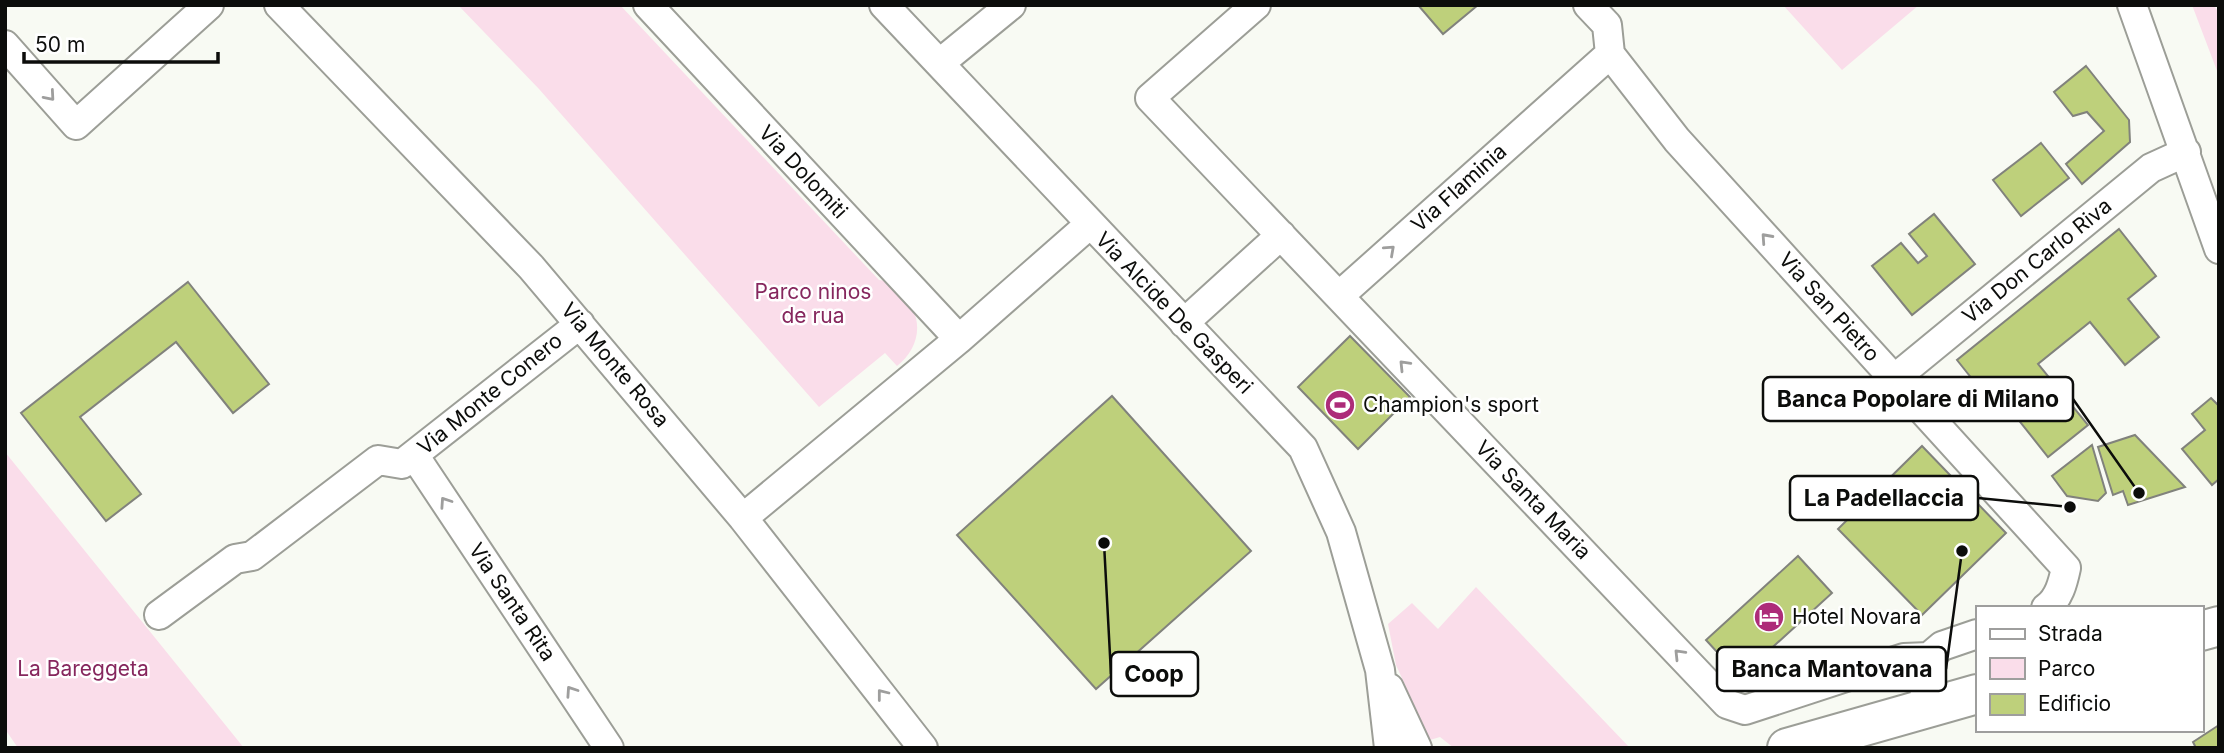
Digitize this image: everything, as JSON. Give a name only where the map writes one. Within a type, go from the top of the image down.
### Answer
[{"type":"main road","points":[[1787,748],[1976,694]]},
{"type":"street","points":[[5,45],[76,125],[209,5]]},
{"type":"street","name":"Via Monte Rosa","points":[[279,5],[531,267],[743,518],[923,748]]},
{"type":"street","name":"Via Dolomiti","points":[[648,5],[958,339]]},
{"type":"street","name":"Via Alcide De Gasperi","points":[[884,5],[1303,448],[1341,532],[1380,670],[1389,748]]},
{"type":"street","points":[[940,63],[1011,5]]},
{"type":"street","name":"Via Santa Maria","points":[[1256,5],[1150,98],[1727,704],[1745,710],[1904,658],[1929,657]]},
{"type":"street","points":[[1588,5],[1607,25],[1610,54]]},
{"type":"street","points":[[2132,5],[2186,152],[2209,187],[2219,249]]},
{"type":"street","name":"Via Flaminia","points":[[1339,296],[1610,54]]},
{"type":"street","name":"Via San Pietro","points":[[1610,54],[1676,140],[2066,568],[2062,587],[2048,606]]},
{"type":"street","name":"Via Don Carlo Riva","points":[[1894,379],[2151,167],[2186,152]]},
{"type":"street","points":[[743,518],[958,339],[1090,224]]},
{"type":"street","points":[[1184,323],[1281,235]]},
{"type":"street","name":"Via Monte Conero","points":[[159,615],[235,559],[252,556],[378,460],[402,464],[580,324]]},
{"type":"street","name":"Via Santa Rita","points":[[414,455],[609,748]]},
{"type":"street","points":[[1930,708],[1922,682],[1929,657],[1942,646],[1976,634]]},
{"type":"street","name":"Via Alcide De Gasperi","points":[[1380,670],[1417,748]]},
{"type":"green space","name":"Parco ninos de rua","points":[[458,5],[620,5],[879,280],[887,281],[908,302],[916,318],[917,334],[908,355],[897,366],[885,353],[819,407],[539,89]]},
{"type":"green space","points":[[1783,5],[1919,5],[1842,70]]},
{"type":"green space","points":[[2192,5],[2213,5],[2219,12],[2219,76]]},
{"type":"green space","name":"La Bareggeta","points":[[5,452],[244,748],[18,748],[5,729]]},
{"type":"green space","points":[[1476,587],[1630,748],[1454,748],[1440,737],[1430,740],[1396,665],[1388,624],[1412,603],[1438,629]]},
{"type":"building","points":[[1418,5],[1478,5],[1443,34]]},
{"type":"building","points":[[2086,66],[2129,120],[2130,142],[2082,184],[2066,164],[2104,131],[2087,112],[2073,116],[2054,92]]},
{"type":"building","points":[[2041,143],[2069,178],[2021,216],[1993,180]]},
{"type":"building","points":[[1934,214],[1975,264],[1912,315],[1872,266],[1901,243],[1918,263],[1927,256],[1909,234]]},
{"type":"building","points":[[2119,229],[2156,276],[2128,299],[2159,337],[2125,365],[2090,322],[2038,364],[2088,425],[2048,457],[2001,398],[1993,405],[1957,360]]},
{"type":"building","points":[[188,282],[269,384],[233,413],[176,342],[80,417],[141,494],[106,521],[21,413]]},
{"type":"building","points":[[1350,336],[1410,397],[1358,449],[1298,387]]},
{"type":"building","points":[[1112,396],[1251,551],[1096,689],[957,535]]},
{"type":"building","points":[[2211,398],[2219,406],[2219,479],[2212,485],[2182,449],[2205,430],[2192,414]]},
{"type":"building","points":[[2135,435],[2185,487],[2128,505],[2123,491],[2113,495],[2098,447]]},
{"type":"building","points":[[2092,445],[2106,493],[2098,501],[2067,496],[2052,476]]},
{"type":"building","points":[[1922,446],[2006,533],[1922,615],[1838,529]]},
{"type":"building","name":"Hotel Novara","points":[[1798,556],[1832,593],[1740,677],[1706,640]]},
{"type":"building","points":[[2219,725],[2219,748],[2196,748],[2193,742]]},
{"type":"place","name":"Champion's sport","points":[[1340,405]]},
{"type":"place","name":"Banca Popolare di Milano","points":[[2139,493]]},
{"type":"place","name":"La Padellaccia","points":[[2070,507]]},
{"type":"place","name":"Coop","points":[[1104,543]]},
{"type":"place","name":"Banca Mantovana","points":[[1962,551]]},
{"type":"place","name":"Hotel Novara","points":[[1769,617]]}]
